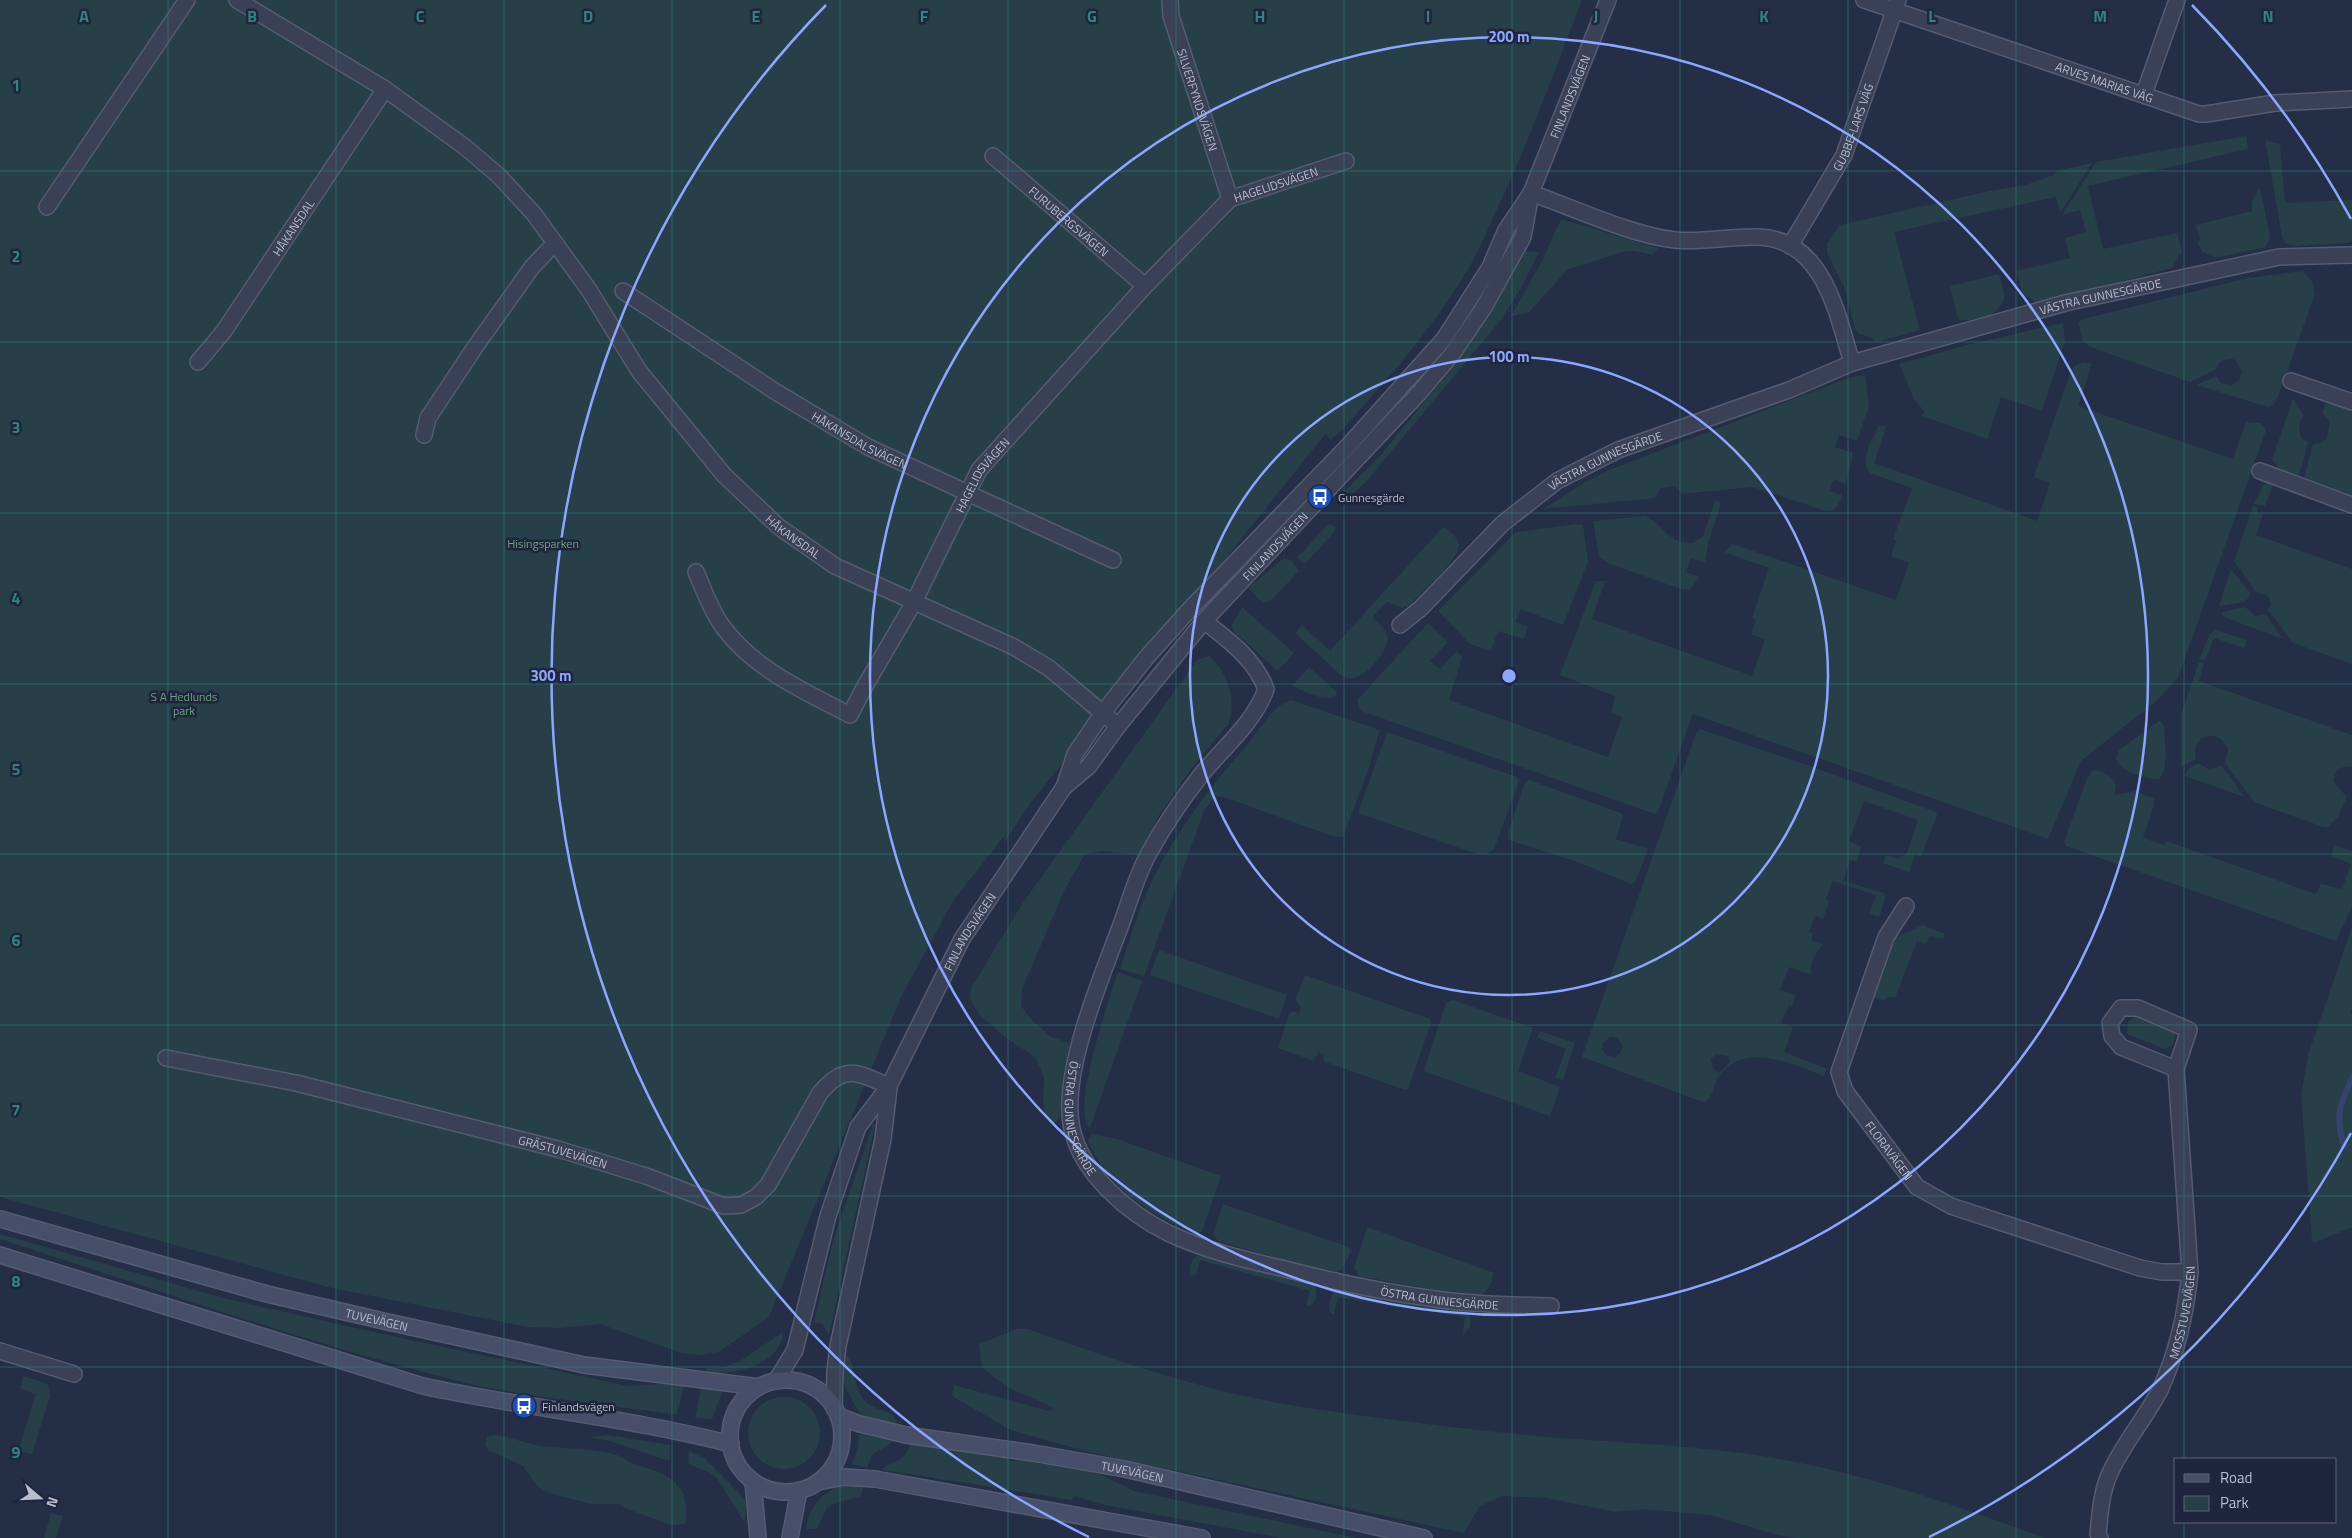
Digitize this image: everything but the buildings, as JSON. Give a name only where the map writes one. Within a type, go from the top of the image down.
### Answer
[{"type":"main road","name":"TUVEVÄGEN","points":[[0,1219],[266,1294],[388,1322],[584,1364],[696,1380],[725,1381],[759,1387]]},
{"type":"main road","points":[[0,1256],[423,1386],[474,1397],[677,1432],[731,1444]]},
{"type":"main road","name":"TUVEVÄGEN","points":[[753,1481],[740,1468],[731,1444],[731,1427],[736,1411],[746,1397],[759,1387],[776,1381],[799,1381],[824,1394],[836,1412],[860,1424],[906,1435],[1033,1453],[1124,1469],[1424,1538]]},
{"type":"main road","points":[[818,1482],[832,1467],[839,1452],[842,1437],[836,1412]]},
{"type":"main road","points":[[753,1481],[772,1490],[799,1490],[818,1482],[844,1477],[875,1479],[1202,1538]]},
{"type":"main road","points":[[753,1481],[758,1538]]},
{"type":"main road","points":[[790,1538],[799,1490]]},
{"type":"street","points":[[47,207],[188,0]]},
{"type":"street","name":"HÅKANSDAL","points":[[237,0],[386,89],[465,147],[499,176],[534,214],[589,290],[639,371],[724,475],[779,526],[835,566],[1014,646],[1049,668],[1118,726]]},
{"type":"street","name":"SILVERFYNDSVÄGEN","points":[[1170,0],[1171,16],[1230,199]]},
{"type":"street","name":"FINLANDSVÄGEN","points":[[1064,787],[1090,766],[1118,726],[1204,621],[1364,453],[1453,353],[1484,307],[1523,237],[1531,193],[1608,0]]},
{"type":"street","name":"ARVES MARIAS VÄG","points":[[1864,0],[1896,5],[2144,94],[2206,114],[2275,103],[2352,99]]},
{"type":"street","points":[[2144,94],[2176,0]]},
{"type":"street","name":"GUBBE-LARS VÄG","points":[[1790,246],[1844,154],[1896,5]]},
{"type":"street","name":"HÅKANSDAL","points":[[198,362],[228,324],[386,89]]},
{"type":"street","name":"FURUBERGSVÄGEN","points":[[993,156],[1145,286]]},
{"type":"street","name":"HAGELIDSVÄGEN","points":[[696,572],[722,625],[744,652],[765,669],[850,715],[914,602],[979,470],[1145,286],[1230,199],[1346,161]]},
{"type":"street","points":[[1531,193],[1654,236],[1677,240],[1759,236],[1775,239],[1790,246],[1809,259],[1822,276],[1831,295],[1852,363]]},
{"type":"street","name":"FINLANDSVÄGEN","points":[[776,1381],[795,1350],[828,1216],[858,1127],[889,1086],[962,939],[1064,787],[1075,754],[1102,714],[1146,658],[1190,609],[1348,446],[1444,339],[1490,267],[1506,230],[1531,193]]},
{"type":"street","points":[[424,436],[428,418],[473,350],[532,267],[555,243]]},
{"type":"street","name":"VÄSTRA GUNNESGÄRDE","points":[[1400,626],[1421,608],[1502,524],[1558,481],[1618,450],[1789,390],[1852,363],[2065,303],[2279,257],[2352,255]]},
{"type":"street","name":"HÅKANSDALSVÄGEN","points":[[623,291],[769,387],[887,457],[1113,560]]},
{"type":"street","points":[[2291,381],[2352,402]]},
{"type":"street","points":[[2260,471],[2352,505]]},
{"type":"street","name":"ÖSTRA GUNNESGÄRDE","points":[[1204,621],[1252,664],[1262,678],[1266,689],[1256,712],[1200,777],[1148,854],[1091,1006],[1075,1067],[1070,1113],[1072,1130],[1078,1144],[1102,1183],[1120,1200],[1165,1231],[1204,1248],[1343,1284],[1443,1300],[1551,1306]]},
{"type":"street","name":"FLORAVÄGEN","points":[[1906,906],[1886,937],[1839,1072],[1845,1090],[1917,1187],[1951,1206],[2140,1268],[2162,1272],[2190,1272]]},
{"type":"street","name":"MOSSTUVEVÄGEN","points":[[2100,1538],[2098,1534],[2100,1503],[2109,1475],[2159,1391],[2172,1362],[2187,1302],[2190,1272],[2176,1069],[2189,1030],[2138,1008],[2122,1008],[2110,1023],[2112,1036],[2121,1047],[2176,1069]]},
{"type":"street","name":"GRÄSTUVEVÄGEN","points":[[166,1058],[296,1084],[558,1149],[646,1176],[724,1206],[741,1205],[756,1197],[768,1185],[820,1093],[831,1080],[842,1073],[851,1072],[889,1086]]},
{"type":"street","name":"FINLANDSVÄGEN","points":[[836,1412],[834,1372],[838,1346],[883,1139],[889,1086]]},
{"type":"street","points":[[0,1351],[74,1374]]},
{"type":"green space","name":"Hisingsparken","points":[[0,0],[1582,0],[1521,156],[1472,263],[1461,281],[1418,341],[1371,398],[1338,434],[1330,440],[1326,433],[1032,801],[1004,843],[1005,835],[953,901],[901,997],[769,1317],[719,1352],[700,1355],[681,1353],[600,1324],[561,1328],[528,1327],[332,1288],[0,1197]]},
{"type":"green space","points":[[2246,136],[2248,149],[2088,186],[2103,249],[2177,233],[2182,251],[2172,268],[2037,303],[2023,294],[2016,271],[2070,258],[2065,238],[2086,232],[2080,210],[2062,215],[2096,162]]},
{"type":"green space","points":[[2265,140],[2280,144],[2285,203],[2352,200],[2352,240],[2347,243],[2294,246],[2285,243],[2282,237]]},
{"type":"green space","points":[[2092,163],[2060,213],[2056,197],[1894,232],[1920,330],[1877,342],[1871,337],[1859,334],[1855,329],[1845,289],[1827,253],[1827,244],[1840,225],[1990,191],[2026,185],[2053,175],[2056,171]]},
{"type":"green space","points":[[2260,187],[2270,236],[2266,247],[2216,258],[2202,252],[2197,242],[2200,240],[2196,225],[2252,211],[2252,201]]},
{"type":"green space","points":[[1561,219],[1658,248],[1653,255],[1635,251],[1622,252],[1567,270],[1528,313],[1511,316],[1543,259]]},
{"type":"green space","points":[[1522,251],[1539,252],[1521,288],[1501,320],[1366,482],[1353,493],[1344,492],[1379,457],[1452,368],[1494,306]]},
{"type":"green space","points":[[2302,271],[2312,281],[2315,294],[2278,397],[2274,404],[2268,407],[2197,385],[2216,376],[2221,383],[2232,385],[2239,380],[2242,372],[2236,360],[2229,359],[2223,361],[2215,370],[2190,382],[2090,347],[2083,341],[2078,322],[2083,319],[2248,278]]},
{"type":"green space","points":[[1999,274],[2005,297],[1997,309],[1989,315],[1977,319],[1958,319],[1950,286]]},
{"type":"green space","points":[[2063,323],[2065,341],[2042,411],[2001,397],[1987,439],[1922,416],[1924,411],[1914,399],[1899,364],[1971,344]]},
{"type":"green space","points":[[2083,362],[2092,364],[2078,406],[2233,459],[2246,422],[2260,423],[2265,428],[2265,433],[2178,678],[2155,702],[2081,761],[2048,839],[1693,714],[1658,812],[1655,814],[1364,712],[1358,707],[1358,699],[1428,623],[1448,642],[1430,661],[1440,669],[1457,651],[1462,657],[1449,700],[1608,757],[1622,717],[1611,713],[1615,696],[1560,675],[1596,581],[1605,581],[1592,619],[1752,676],[1765,639],[1751,634],[1756,621],[1752,618],[1769,568],[1724,552],[1733,544],[1896,600],[1909,563],[1891,556],[1896,541],[1893,539],[1912,488],[1870,473],[1867,468],[1866,457],[1878,427],[1887,425],[1874,463],[2037,521],[2050,483],[2034,477],[2071,371],[2075,366]]},
{"type":"green space","points":[[1865,375],[1869,406],[1857,441],[1839,435],[1835,447],[1853,453],[1846,484],[1834,479],[1829,491],[1842,495],[1839,504],[1833,510],[1826,511],[1753,487],[1681,494],[1675,486],[1660,488],[1655,498],[1543,509],[1584,483],[1609,470],[1848,378]]},
{"type":"green space","points":[[2293,398],[2304,416],[2299,424],[2302,439],[2308,442],[2299,476],[2279,469],[2272,460]]},
{"type":"green space","points":[[2327,400],[2352,409],[2352,495],[2304,478],[2313,444],[2322,443],[2327,437],[2330,422],[2322,413]]},
{"type":"green space","points":[[2270,481],[2301,491],[2299,494],[2273,485],[2265,506],[2254,504],[2263,485]]},
{"type":"green space","points":[[1718,500],[1721,504],[1708,543],[1705,563],[1691,558],[1686,572],[1700,577],[1690,589],[1684,590],[1610,564],[1599,557],[1593,521],[1645,516],[1671,537],[1693,543],[1703,536],[1715,501]]},
{"type":"green space","points":[[2253,506],[2258,508],[2257,512],[2263,514],[2256,535],[2352,569],[2352,664],[2293,643],[2268,610],[2271,604],[2268,596],[2256,592],[2234,561]]},
{"type":"green space","points":[[1328,524],[1335,526],[1336,530],[1305,564],[1297,558]]},
{"type":"green space","points":[[1576,524],[1583,525],[1588,562],[1563,625],[1521,609],[1515,622],[1528,627],[1524,639],[1498,631],[1491,651],[1470,644],[1438,611],[1516,532]]},
{"type":"green space","points":[[1443,527],[1456,539],[1459,544],[1458,550],[1447,567],[1408,606],[1402,608],[1387,602],[1372,617],[1385,630],[1387,635],[1386,646],[1378,659],[1362,675],[1353,678],[1342,676],[1295,633],[1302,625],[1330,651]]},
{"type":"green space","points":[[1284,558],[1292,561],[1299,571],[1270,601],[1263,603],[1248,588]]},
{"type":"green space","points":[[2231,569],[2251,594],[2245,602],[2219,606]]},
{"type":"green space","points":[[1242,607],[1294,653],[1278,671],[1233,631],[1232,625]]},
{"type":"green space","points":[[2245,607],[2255,616],[2266,614],[2283,639],[2226,618],[2222,614],[2223,612]]},
{"type":"green space","points":[[2216,630],[2247,640],[2244,648],[2214,638],[2205,660],[2199,659],[2210,634]]},
{"type":"green space","points":[[1209,656],[1221,670],[1229,686],[1232,705],[1229,723],[1192,768],[1158,817],[1139,855],[1103,851],[1085,854],[1065,889],[1022,989],[1021,1006],[1032,1020],[1051,1037],[1070,1043],[1064,1070],[1060,1117],[1054,1124],[1046,1118],[1043,1104],[1044,1078],[1036,1058],[1001,1034],[979,1014],[970,1000],[971,988],[1022,904],[1197,660]]},
{"type":"green space","points":[[2199,662],[2204,663],[2199,681],[2352,735],[2352,767],[2341,768],[2335,774],[2333,782],[2347,797],[2338,817],[2328,827],[2323,827],[2254,802],[2225,763],[2228,749],[2218,738],[2212,736],[2200,740],[2195,751],[2196,759],[2181,767],[2181,715]]},
{"type":"green space","points":[[1309,667],[1337,695],[1328,698],[1322,697],[1292,686]]},
{"type":"green space","points":[[1291,700],[1380,730],[1366,776],[1343,837],[1332,836],[1221,796],[1215,796],[1204,811],[1144,976],[1120,969],[1145,896],[1177,837],[1224,771],[1268,717],[1279,707]]},
{"type":"green space","points":[[2159,721],[2164,725],[2166,754],[2164,768],[2159,779],[2141,776],[2123,768],[2116,760],[2119,750]]},
{"type":"green space","points":[[1700,729],[1807,765],[1936,812],[1937,815],[1921,857],[1915,855],[1909,872],[1883,863],[1886,855],[1898,859],[1907,853],[1918,820],[1864,801],[1849,841],[1861,846],[1857,862],[1850,860],[1843,881],[1884,893],[1885,899],[1879,917],[1869,913],[1876,895],[1833,881],[1826,899],[1829,901],[1823,919],[1815,916],[1809,932],[1813,933],[1811,940],[1823,944],[1812,962],[1811,975],[1789,967],[1780,990],[1795,995],[1792,1006],[1789,1005],[1781,1023],[1793,1027],[1784,1052],[1827,1069],[1824,1076],[1783,1061],[1769,1058],[1755,1057],[1741,1060],[1729,1066],[1718,1077],[1711,1095],[1703,1102],[1582,1057],[1696,733]],"holes":[[[1611,1037],[1618,1038],[1623,1046],[1620,1053],[1615,1057],[1606,1055],[1602,1049],[1603,1042]],[[1716,1054],[1728,1056],[1731,1061],[1719,1073],[1713,1068],[1711,1059]]]},
{"type":"green space","points":[[1387,732],[1517,777],[1519,781],[1494,849],[1487,854],[1477,854],[1358,813]]},
{"type":"green space","points":[[2198,763],[2210,770],[2221,765],[2245,797],[2187,777],[2185,775],[2190,768]]},
{"type":"green space","points":[[2093,770],[2106,774],[2113,780],[2116,784],[2114,795],[2136,791],[2154,799],[2154,805],[2143,838],[2164,845],[2166,841],[2316,894],[2321,884],[2342,889],[2351,864],[2331,856],[2335,845],[2352,851],[2352,907],[2336,941],[2066,846],[2064,842],[2087,778]]},
{"type":"green space","points":[[1529,780],[1621,813],[1623,816],[1616,839],[1648,849],[1635,883],[1631,884],[1583,864],[1509,840],[1508,833],[1524,785]]},
{"type":"green space","points":[[1923,925],[1945,934],[1943,939],[1930,936],[1926,944],[1917,941],[1895,998],[1888,997],[1884,1000],[1872,997],[1893,939]]},
{"type":"green space","points":[[2352,927],[2352,1009],[2350,1013],[2352,1014],[2352,1227],[2314,1243],[2312,1240],[2301,1094],[2309,1052]]},
{"type":"green space","points":[[1159,950],[1287,995],[1279,1019],[1150,975]]},
{"type":"green space","points":[[1118,972],[1142,981],[1090,1128],[1085,1118],[1088,1078],[1100,1028]]},
{"type":"green space","points":[[1305,975],[1430,1019],[1431,1023],[1408,1089],[1405,1090],[1323,1061],[1324,1054],[1318,1052],[1314,1061],[1278,1048],[1289,1014],[1293,1011],[1299,1013],[1301,1007],[1295,1000]]},
{"type":"green space","points":[[1453,1000],[1533,1028],[1518,1071],[1560,1087],[1550,1116],[1424,1070],[1446,1003]]},
{"type":"green space","points":[[2137,1015],[2176,1032],[2173,1045],[2165,1049],[2127,1034],[2128,1022]]},
{"type":"green space","points":[[1540,1031],[1575,1043],[1563,1080],[1555,1078],[1566,1049],[1537,1038]]},
{"type":"green space","points":[[873,1124],[875,1125],[829,1335],[822,1324],[814,1322],[834,1237]]},
{"type":"green space","points":[[1091,1134],[1117,1139],[1221,1176],[1202,1231],[1196,1234],[1172,1223],[1137,1202],[1108,1175],[1099,1163],[1088,1141]]},
{"type":"green space","points":[[1223,1204],[1349,1247],[1351,1251],[1342,1269],[1336,1272],[1294,1263],[1218,1241],[1213,1234]]},
{"type":"green space","points":[[1367,1227],[1494,1273],[1489,1287],[1485,1292],[1478,1295],[1424,1288],[1359,1276],[1354,1268]]},
{"type":"green space","points":[[0,1234],[223,1298],[387,1335],[628,1386],[680,1383],[684,1385],[677,1415],[535,1396],[478,1386],[393,1364],[224,1312],[0,1239]]},
{"type":"green space","points":[[1197,1255],[1315,1286],[1315,1300],[1312,1305],[1306,1305],[1310,1291],[1200,1260],[1196,1275],[1192,1276],[1191,1265]]},
{"type":"green space","points":[[1335,1291],[1467,1311],[1471,1322],[1468,1330],[1463,1333],[1465,1317],[1338,1297],[1334,1314],[1332,1314],[1329,1310],[1331,1297]]},
{"type":"green space","points":[[1017,1329],[1028,1329],[1134,1366],[1205,1386],[1278,1403],[1499,1432],[1717,1450],[1804,1464],[1909,1491],[2045,1538],[1797,1538],[1777,1535],[1711,1515],[1643,1509],[1616,1512],[1546,1498],[1501,1496],[1479,1507],[1464,1533],[1089,1452],[1011,1430],[952,1396],[954,1385],[1049,1411],[1054,1408],[1009,1388],[982,1368],[979,1344]]},
{"type":"green space","points":[[783,1332],[780,1344],[774,1353],[754,1366],[729,1372],[706,1373],[706,1368],[725,1367],[740,1361]]},
{"type":"green space","points":[[847,1355],[852,1363],[860,1395],[871,1405],[893,1415],[897,1424],[868,1418],[854,1404],[844,1381],[843,1371]]},
{"type":"green space","points":[[23,1376],[48,1384],[50,1396],[32,1454],[18,1451],[36,1394],[20,1388]]},
{"type":"green space","points":[[724,1387],[712,1419],[695,1418],[701,1388]]},
{"type":"green space","points":[[784,1397],[804,1403],[814,1413],[820,1433],[814,1453],[804,1463],[784,1469],[764,1463],[754,1453],[748,1433],[754,1413],[764,1403]]},
{"type":"green space","points":[[859,1434],[894,1441],[872,1455],[867,1468],[852,1464],[858,1448]]},
{"type":"green space","points":[[493,1435],[541,1446],[608,1453],[667,1476],[680,1489],[684,1498],[686,1509],[685,1524],[671,1525],[622,1507],[619,1504],[592,1504],[549,1493],[537,1486],[523,1466],[488,1450],[485,1444],[487,1437]]},
{"type":"green space","points":[[608,1435],[670,1445],[669,1461],[610,1441],[588,1437]]},
{"type":"green space","points":[[910,1442],[1007,1456],[1011,1461],[1040,1460],[1090,1469],[1134,1491],[1356,1538],[1281,1538],[1106,1505],[1074,1496],[1072,1500],[883,1470],[884,1467],[904,1456]]},
{"type":"green space","points":[[689,1451],[704,1458],[745,1501],[746,1512],[744,1522],[717,1478],[709,1472],[688,1464]]},
{"type":"green space","points":[[843,1485],[863,1487],[861,1496],[832,1504],[826,1509],[817,1529],[806,1529],[810,1514],[818,1501],[829,1491]]},
{"type":"green space","points":[[51,1513],[63,1516],[56,1538],[44,1538]]},
{"type":"waterway","points":[[2344,1146],[2339,1119],[2341,1104],[2352,1078]]},
{"type":"place","name":"Gunnesgärde","points":[[1320,497]]},
{"type":"place","name":"Finlandsvägen","points":[[524,1406]]},
{"type":"park label","name":"S A Hedlunds park","points":[[184,703]]}]
